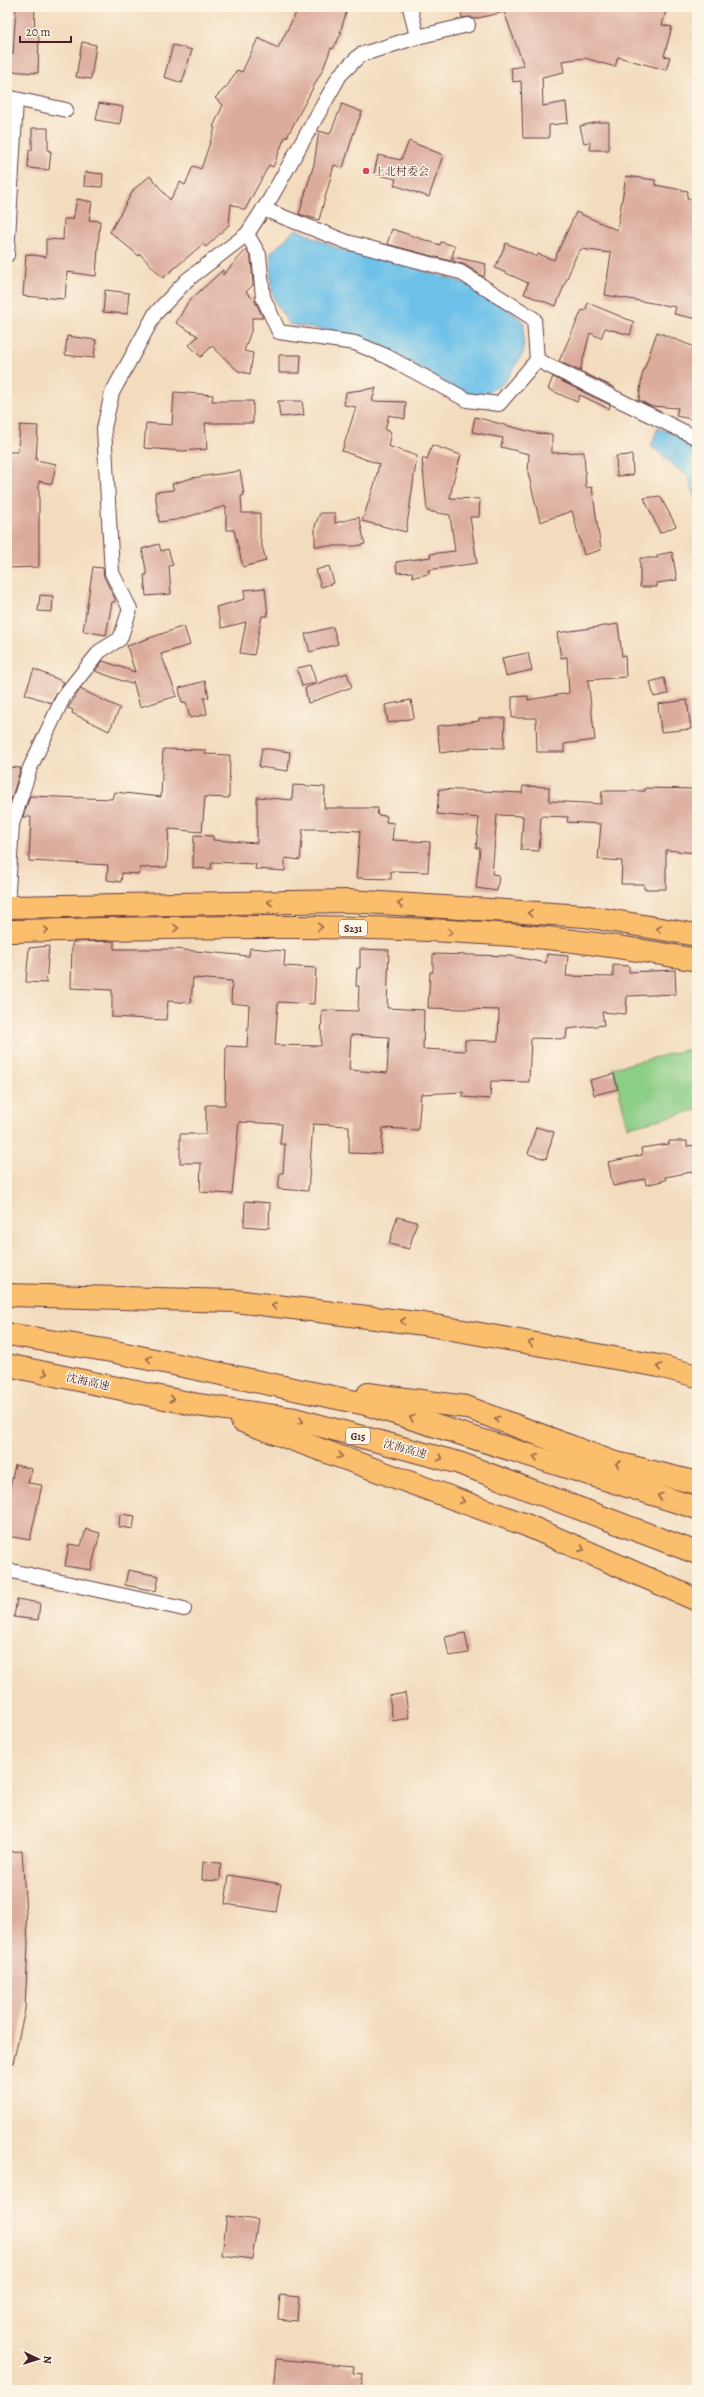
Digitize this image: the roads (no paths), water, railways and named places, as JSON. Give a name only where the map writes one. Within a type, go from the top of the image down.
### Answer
[{"type":"main road","points":[[7,907],[349,901],[584,916],[697,935]]},
{"type":"main road","name":"S231","points":[[7,931],[291,926],[404,930],[511,935],[618,946],[697,960]]},
{"type":"main road","points":[[7,1295],[243,1302],[424,1324],[659,1366],[697,1376]]},
{"type":"main road","points":[[7,1334],[111,1351],[366,1404],[697,1508]]},
{"type":"main road","name":"沈海高速","points":[[7,1365],[198,1405],[295,1419],[459,1463],[697,1553]]},
{"type":"main road","points":[[206,1371],[466,1407],[612,1462],[697,1483]]},
{"type":"main road","points":[[198,1405],[526,1525],[697,1600]]},
{"type":"street","points":[[410,7],[417,36]]},
{"type":"street","points":[[7,907],[12,824],[30,768],[64,696],[100,651],[120,639],[130,609],[112,573],[104,428],[112,393],[155,314],[187,280],[247,234],[340,75],[360,55],[417,36],[468,25]]},
{"type":"street","points":[[7,254],[11,98],[66,110]]},
{"type":"street","points":[[247,234],[259,256],[263,297],[279,332],[355,342],[386,356],[467,400],[499,404],[537,360],[534,319],[460,272],[347,242],[263,209]]},
{"type":"street","points":[[537,360],[697,438]]},
{"type":"street","points":[[7,1570],[184,1609]]},
{"type":"water","points":[[296,229],[341,250],[376,256],[467,284],[508,309],[524,323],[523,353],[504,383],[479,397],[452,386],[368,340],[343,333],[289,324],[274,298],[271,283],[271,253]]},
{"type":"water","points":[[658,428],[677,435],[697,447],[697,503],[688,477],[651,446]]},
{"type":"place","name":"上北村委会","points":[[366,171]]}]
